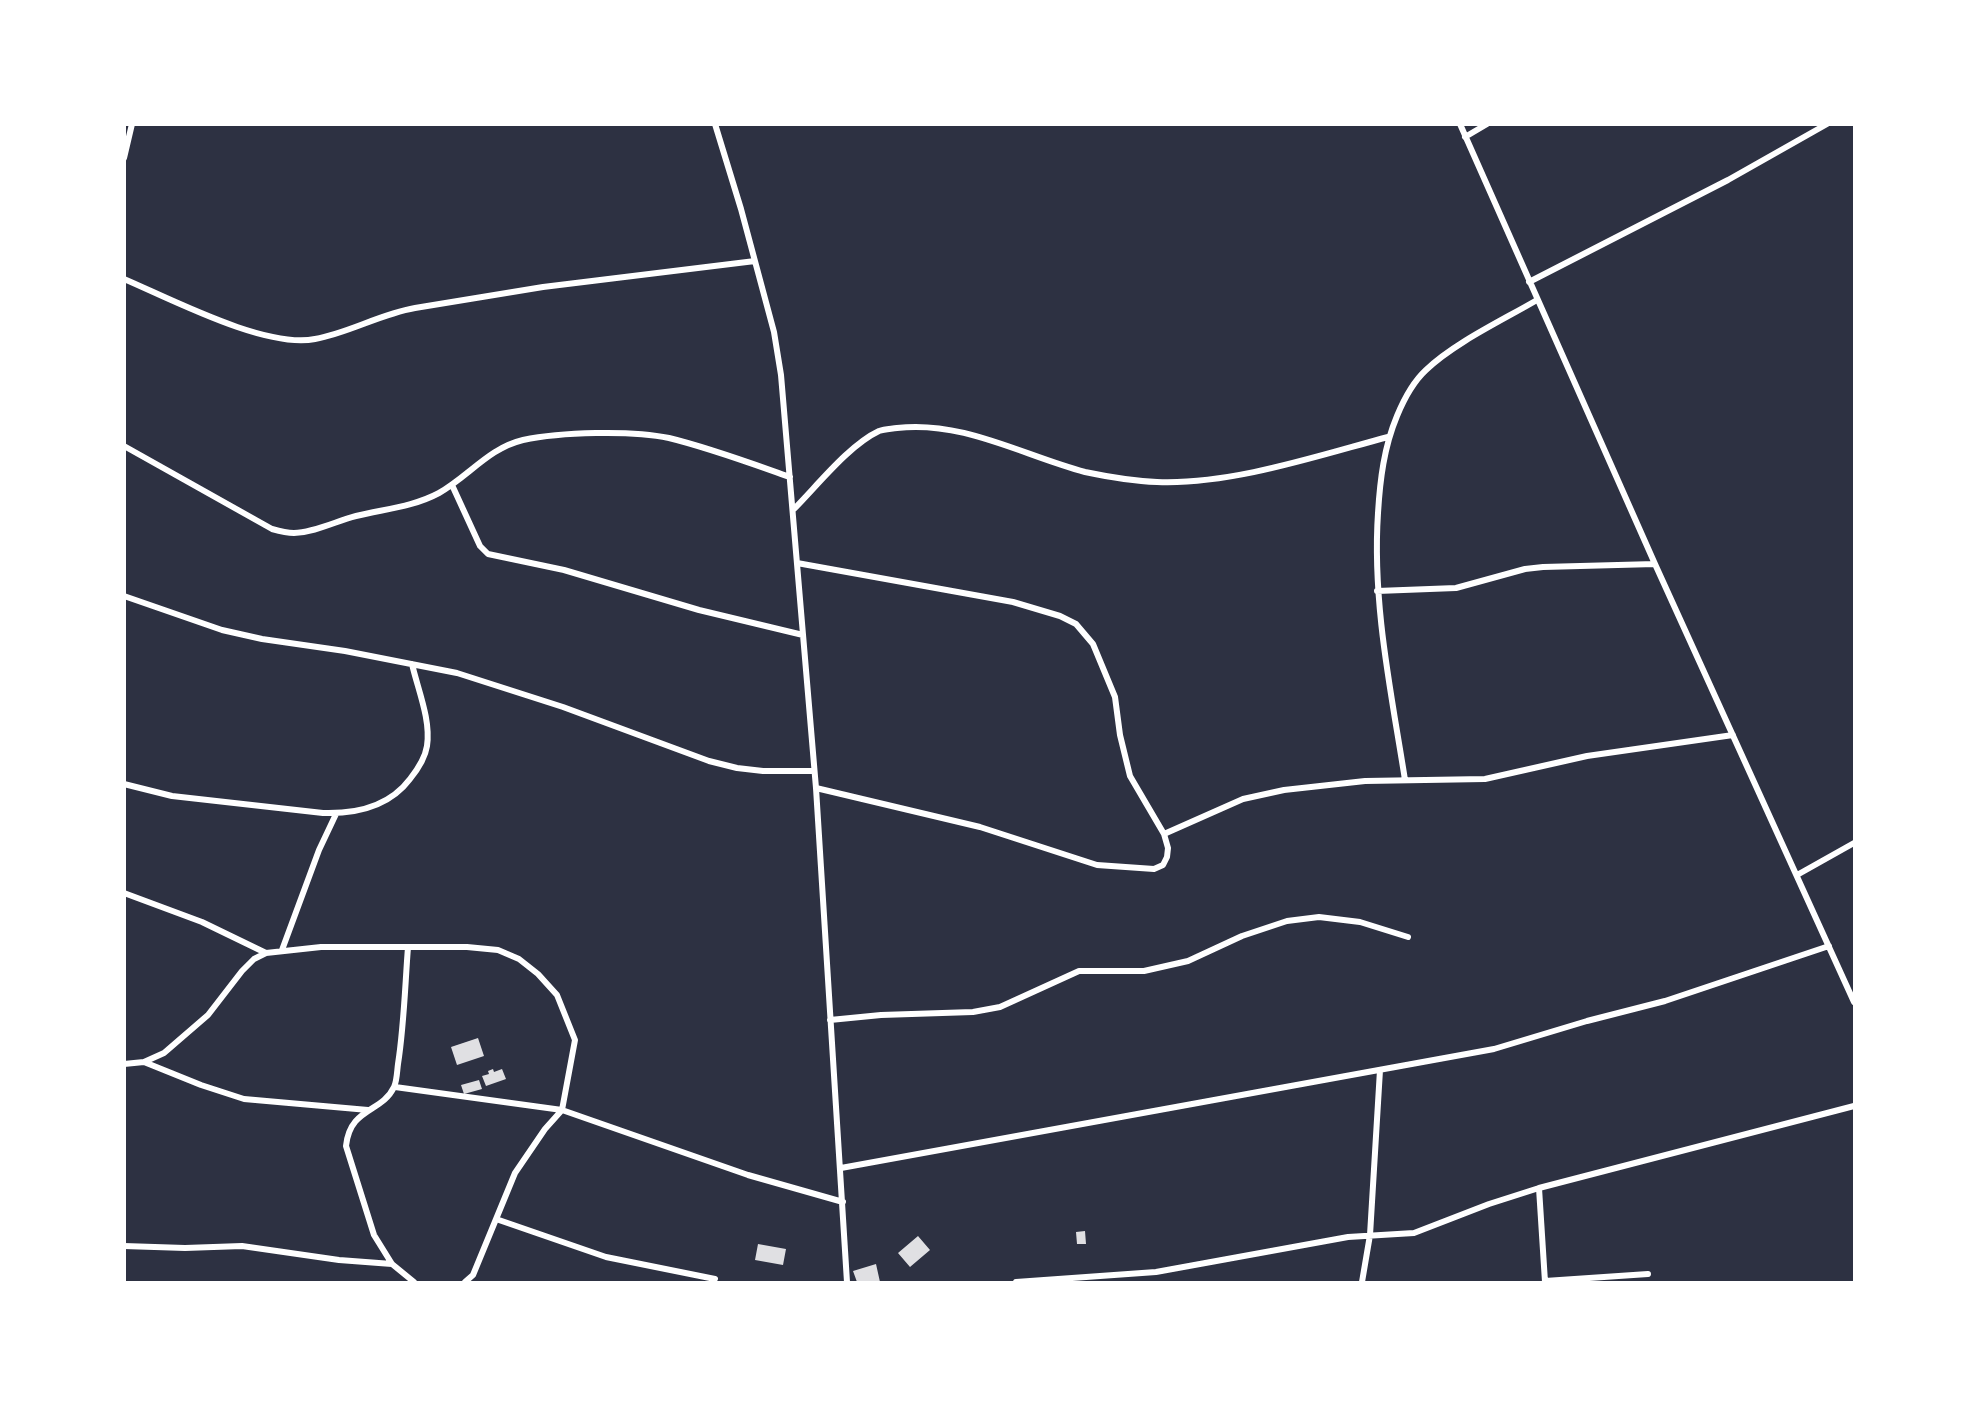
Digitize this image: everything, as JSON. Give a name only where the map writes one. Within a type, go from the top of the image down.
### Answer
[{"type":"street","points":[[124,158],[132,124]]},
{"type":"street","points":[[715,124],[774,332],[781,375],[816,788],[847,1282]]},
{"type":"street","points":[[1460,124],[1655,564],[1854,1002]]},
{"type":"street","points":[[1465,137],[1487,124]]},
{"type":"street","points":[[1529,282],[1728,180],[1827,124]]},
{"type":"street","points":[[124,279],[249,331],[293,340],[312,340],[333,335],[397,311],[543,287],[755,261]]},
{"type":"street","points":[[1405,780],[1377,591],[1376,543],[1380,489],[1388,437],[1411,388],[1425,370],[1445,354],[1537,300]]},
{"type":"street","points":[[793,510],[861,441],[882,430],[906,427],[938,428],[991,441],[1084,471],[1158,482],[1206,479],[1249,472],[1388,437]]},
{"type":"street","points":[[124,446],[272,530],[292,533],[310,531],[348,518],[402,506],[438,493],[452,485],[493,452],[522,440],[570,434],[618,434],[666,438],[704,448],[790,477]]},
{"type":"street","points":[[452,485],[480,546],[488,554],[564,570],[699,610],[803,635]]},
{"type":"street","points":[[797,563],[1013,602],[1060,616],[1076,624],[1093,644],[1115,696],[1120,735],[1130,776],[1164,834],[1168,848],[1167,857],[1162,865],[1154,869],[1097,865],[980,827],[816,788]]},
{"type":"street","points":[[1377,591],[1456,588],[1525,569],[1543,567],[1655,564]]},
{"type":"street","points":[[124,596],[222,630],[457,673],[563,706],[728,766],[763,771],[814,771]]},
{"type":"street","points":[[124,784],[172,796],[205,801],[336,814],[380,805],[397,795],[416,772],[423,760],[427,745],[427,724],[412,664]]},
{"type":"street","points":[[1164,834],[1244,799],[1262,794],[1365,781],[1485,779],[1587,756],[1733,735]]},
{"type":"street","points":[[282,950],[336,814]]},
{"type":"street","points":[[1797,875],[1854,843]]},
{"type":"street","points":[[124,893],[202,922],[266,952]]},
{"type":"street","points":[[830,1020],[881,1015],[973,1012],[1000,1007],[1079,971],[1144,971],[1188,961],[1242,936],[1287,921],[1319,917],[1360,922],[1408,937]]},
{"type":"street","points":[[841,1168],[1494,1049],[1587,1021],[1665,1001],[1829,946]]},
{"type":"street","points":[[124,1064],[144,1062],[164,1053],[208,1015],[242,971],[254,959],[266,952],[321,947],[467,947],[498,950],[519,959],[538,974],[557,995],[575,1040],[562,1110],[545,1129],[515,1173],[473,1275],[465,1282]]},
{"type":"street","points":[[408,948],[400,1053],[395,1087],[385,1098],[354,1122],[348,1133],[346,1146],[374,1235],[392,1264],[414,1282]]},
{"type":"street","points":[[144,1062],[244,1099],[368,1110]]},
{"type":"street","points":[[1362,1282],[1370,1235],[1380,1070]]},
{"type":"street","points":[[395,1087],[562,1110],[748,1175],[843,1202]]},
{"type":"street","points":[[1016,1282],[1156,1272],[1330,1240],[1414,1233],[1489,1204],[1539,1188],[1854,1106]]},
{"type":"street","points":[[1539,1188],[1545,1282],[1648,1274]]},
{"type":"street","points":[[496,1219],[606,1257],[715,1279]]},
{"type":"street","points":[[124,1246],[185,1248],[242,1246],[339,1260],[392,1264]]},
{"type":"building","points":[[478,1038],[484,1056],[457,1065],[451,1047]]},
{"type":"building","points":[[493,1069],[494,1072],[502,1069],[506,1079],[486,1086],[482,1076],[489,1074],[488,1071]]},
{"type":"building","points":[[479,1080],[482,1089],[464,1094],[461,1085]]},
{"type":"building","points":[[1085,1231],[1086,1244],[1077,1244],[1076,1232]]},
{"type":"building","points":[[918,1236],[930,1250],[910,1267],[898,1253]]},
{"type":"building","points":[[758,1244],[786,1249],[783,1265],[755,1260]]},
{"type":"building","points":[[876,1264],[880,1282],[857,1282],[853,1271]]}]
